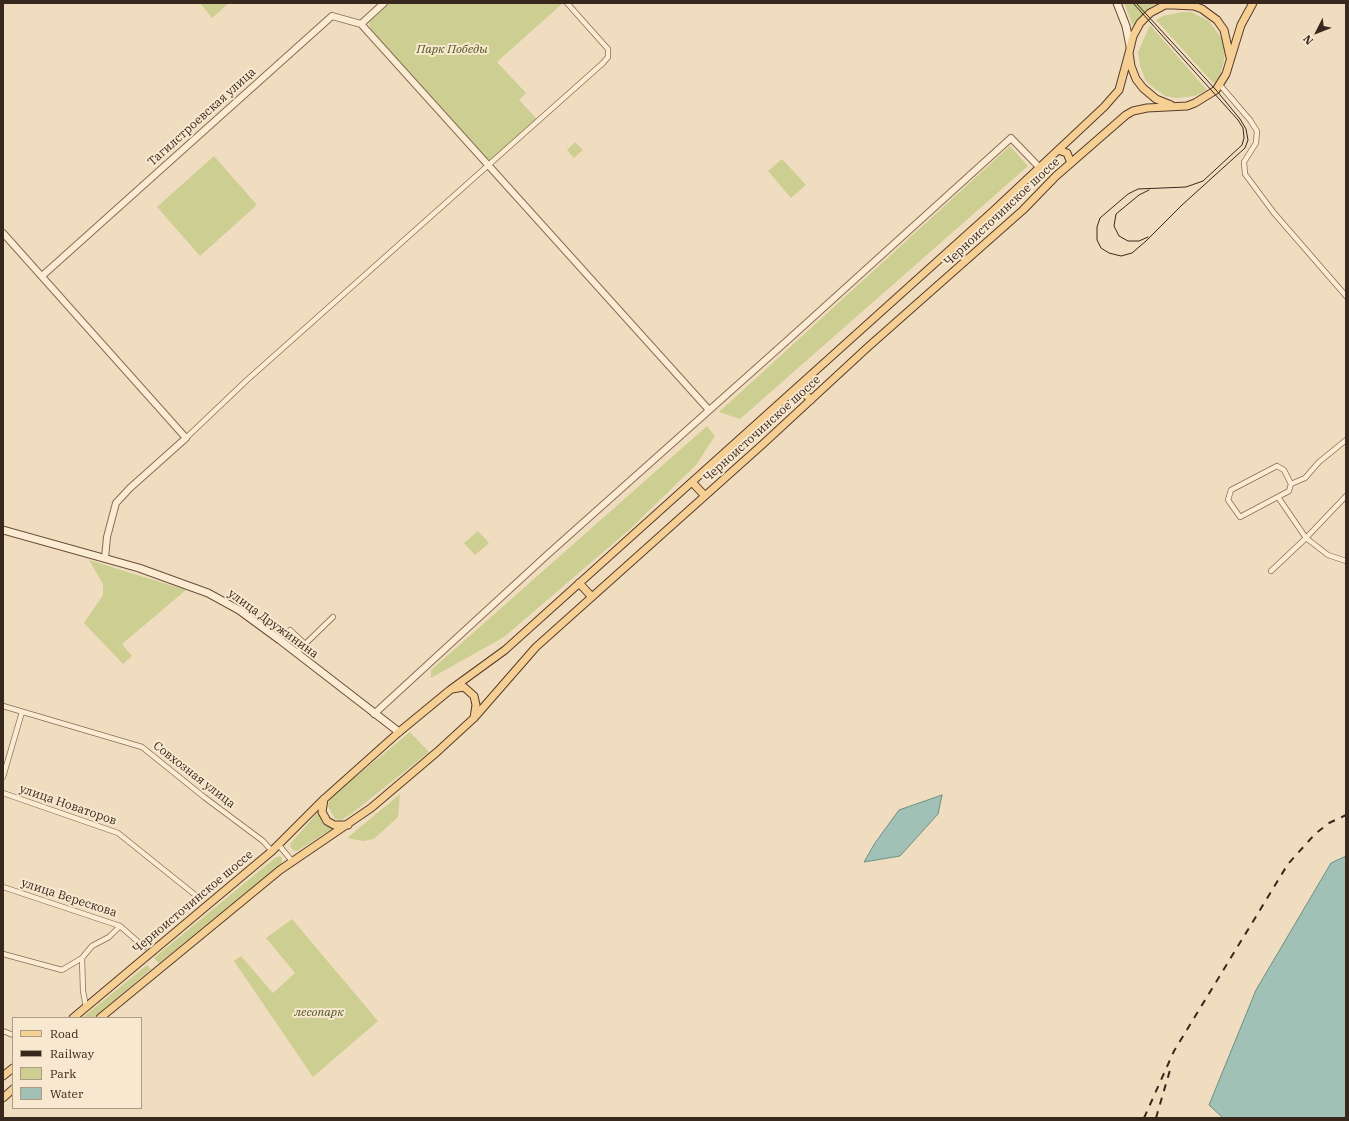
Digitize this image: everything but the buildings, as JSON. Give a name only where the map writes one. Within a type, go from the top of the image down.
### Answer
[{"type":"main road","points":[[1117,3],[1124,17],[1130,50],[1131,66],[1140,85],[1156,99],[1173,106]]},
{"type":"main road","name":"Черноисточинское шоссе","points":[[1185,5],[1197,3]]},
{"type":"main road","name":"Черноисточинское шоссе","points":[[101,1017],[292,861],[348,825],[370,808],[474,718],[536,647],[705,496],[868,347],[1023,210],[1071,163],[1109,129],[1133,111],[1195,103],[1213,92],[1220,85],[1228,69],[1241,25],[1253,3]]},
{"type":"main road","name":"Черноисточинское шоссе","points":[[74,1017],[272,851],[324,799],[399,732],[450,690],[505,650],[992,212],[1104,107],[1119,90],[1135,31],[1147,15],[1160,7],[1170,4],[1185,5],[1202,9],[1216,20],[1226,35],[1231,58]]},
{"type":"main road","name":"Черноисточинское шоссе","points":[[1058,150],[1067,152],[1071,157],[1071,163]]},
{"type":"main road","points":[[798,387],[811,400]]},
{"type":"main road","points":[[692,482],[705,496]]},
{"type":"main road","name":"улица Дружинина","points":[[3,530],[105,558],[208,592],[239,610],[297,652],[374,714],[399,732]]},
{"type":"main road","points":[[579,583],[592,597]]},
{"type":"main road","points":[[450,690],[464,688],[474,696],[476,705],[474,718]]},
{"type":"main road","points":[[324,799],[322,812],[327,821],[334,825],[348,825]]},
{"type":"main road","points":[[3,1076],[12,1069]]},
{"type":"main road","points":[[3,1098],[12,1090]]},
{"type":"street","points":[[384,3],[361,24],[709,410]]},
{"type":"street","points":[[105,558],[107,537],[116,503],[130,488],[186,438],[247,380],[489,166],[608,57],[608,49],[567,3]]},
{"type":"street","name":"Тагилстроевская улица","points":[[42,276],[332,16],[361,24]]},
{"type":"street","points":[[1220,85],[1250,120],[1257,131],[1256,143],[1244,162],[1245,174],[1274,212],[1346,296]]},
{"type":"street","points":[[374,714],[547,555],[1011,138],[1039,167]]},
{"type":"street","points":[[3,233],[186,438]]},
{"type":"street","points":[[1291,484],[1305,478],[1319,462],[1346,440]]},
{"type":"street","points":[[1277,466],[1284,470],[1291,484],[1289,491],[1278,497],[1240,517],[1228,500],[1231,490],[1277,466]]},
{"type":"street","points":[[1271,571],[1306,538],[1346,496]]},
{"type":"street","points":[[1278,497],[1306,538],[1328,555],[1346,562]]},
{"type":"street","points":[[297,652],[333,617]]},
{"type":"street","points":[[290,630],[305,644]]},
{"type":"street","name":"Совхозная улица","points":[[3,706],[142,747],[204,797],[263,841],[272,851]]},
{"type":"street","points":[[3,777],[22,712]]},
{"type":"street","name":"улица Новаторов","points":[[3,793],[118,833],[199,898]]},
{"type":"street","points":[[278,844],[292,861]]},
{"type":"street","name":"улица Верескова","points":[[3,887],[120,926],[144,948]]},
{"type":"street","points":[[3,954],[62,970],[82,958],[92,946],[110,937],[120,926]]},
{"type":"street","points":[[82,958],[83,990],[86,1007]]},
{"type":"green space","points":[[200,3],[229,3],[212,18]]},
{"type":"green space","name":"Парк Победы","points":[[390,3],[563,3],[497,62],[526,93],[519,100],[537,119],[493,159],[488,160],[370,29],[369,22]]},
{"type":"green space","points":[[1124,3],[1157,3],[1149,8],[1133,26]]},
{"type":"green space","points":[[1191,12],[1209,21],[1222,39],[1225,50],[1224,61],[1220,75],[1214,84],[1156,20],[1163,16]]},
{"type":"green space","points":[[1150,25],[1207,90],[1195,96],[1177,98],[1165,96],[1146,81],[1140,66],[1138,52]]},
{"type":"green space","points":[[575,142],[583,150],[574,158],[567,150]]},
{"type":"green space","points":[[1010,146],[1028,166],[740,419],[719,412]]},
{"type":"green space","points":[[214,156],[257,205],[200,256],[157,207]]},
{"type":"green space","points":[[782,159],[806,185],[791,198],[768,171]]},
{"type":"green space","points":[[707,426],[715,436],[696,465],[629,530],[504,637],[431,678],[431,670]]},
{"type":"green space","points":[[478,531],[489,543],[475,555],[464,543]]},
{"type":"green space","points":[[89,560],[186,590],[122,644],[132,656],[123,664],[84,623],[103,595],[103,584]]},
{"type":"green space","points":[[410,732],[429,752],[351,814],[341,820],[335,819],[328,806],[330,798]]},
{"type":"green space","points":[[400,794],[398,817],[374,839],[363,841],[347,838]]},
{"type":"green space","points":[[319,811],[322,822],[333,828],[297,851],[293,850],[290,846],[291,843]]},
{"type":"green space","points":[[280,856],[282,858],[282,863],[159,963],[154,958],[275,858]]},
{"type":"green space","name":"лесопарк","points":[[292,919],[378,1021],[313,1077],[234,961],[241,956],[273,993],[295,973],[266,938]]},
{"type":"green space","points":[[147,965],[151,969],[94,1017],[83,1017]]},
{"type":"water","points":[[942,795],[938,814],[900,856],[864,862],[875,843],[899,810]]},
{"type":"water","points":[[1346,856],[1346,1115],[1344,1118],[1223,1118],[1209,1105],[1256,990],[1331,863]]},
{"type":"tram line","points":[[1133,3],[1238,120],[1243,128],[1244,138],[1242,145],[1203,181],[1186,187],[1138,189],[1128,194],[1100,218],[1097,227],[1097,240],[1101,248],[1109,253],[1121,256],[1132,253],[1146,241],[1182,205],[1245,148],[1248,140],[1246,129],[1240,119],[1216,90],[1136,3]]},
{"type":"tram line","points":[[1148,237],[1139,241],[1128,241],[1119,236],[1114,226],[1116,214],[1139,195],[1149,190]]},
{"type":"railway","points":[[1144,1118],[1174,1051],[1288,864],[1315,834],[1329,823],[1346,815]]},
{"type":"railway","points":[[1156,1118],[1170,1070]]}]
